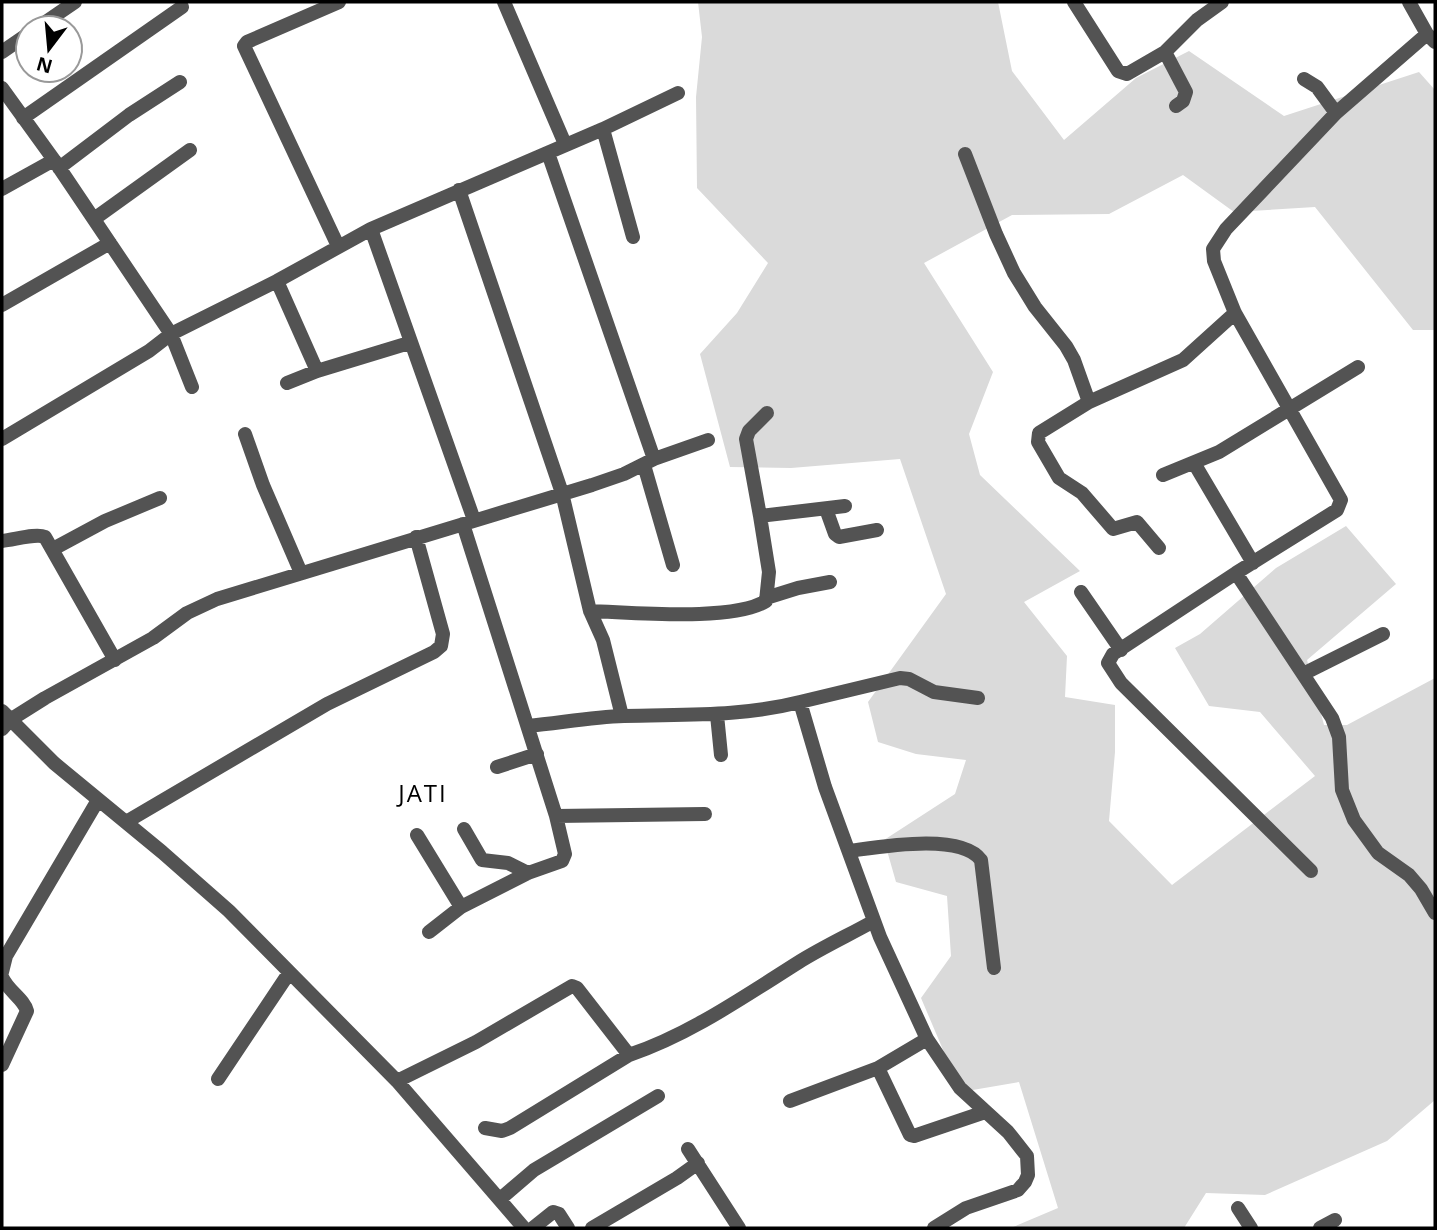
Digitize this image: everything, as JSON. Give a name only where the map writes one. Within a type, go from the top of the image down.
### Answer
[{"type":"street","points":[[57,14],[75,2]]},
{"type":"street","points":[[338,246],[244,46],[247,42],[339,2]]},
{"type":"street","points":[[504,2],[565,144]]},
{"type":"street","points":[[1074,2],[1120,72],[1127,74],[1165,52],[1197,20],[1222,2]]},
{"type":"street","points":[[1311,871],[1121,683],[1108,663],[1114,654],[1336,510],[1341,500],[1235,313],[1214,261],[1213,249],[1218,239],[1336,113],[1431,38],[1409,2]]},
{"type":"street","points":[[23,118],[182,7]]},
{"type":"street","points":[[1165,52],[1186,92],[1183,101],[1176,106]]},
{"type":"street","points":[[1304,79],[1317,88],[1336,113]]},
{"type":"street","points":[[2,190],[56,164],[180,82]]},
{"type":"street","points":[[2,88],[171,334],[192,387]]},
{"type":"street","points":[[2,439],[149,351],[171,334],[277,281],[370,229],[603,129],[678,93]]},
{"type":"street","points":[[603,129],[633,237]]},
{"type":"street","points":[[94,219],[190,150]]},
{"type":"street","points":[[548,153],[649,462],[673,565]]},
{"type":"street","points":[[965,154],[986,212],[1014,273],[1035,307],[1066,346],[1089,402]]},
{"type":"street","points":[[459,190],[562,493],[590,611],[603,640],[622,716]]},
{"type":"street","points":[[370,229],[468,522],[565,854],[564,859],[528,873],[461,907],[429,932]]},
{"type":"street","points":[[2,305],[110,243]]},
{"type":"street","points":[[277,281],[317,371]]},
{"type":"street","points":[[1159,548],[1137,522],[1114,528],[1082,493],[1059,478],[1038,442],[1039,433],[1089,402],[1183,360],[1235,313]]},
{"type":"street","points":[[286,383],[409,343]]},
{"type":"street","points":[[1163,475],[1240,440],[1358,367]]},
{"type":"street","points":[[766,598],[769,572],[746,439],[749,431],[767,413]]},
{"type":"street","points":[[244,434],[301,573]]},
{"type":"street","points":[[524,1228],[397,1082],[229,911],[5,720],[153,638],[187,613],[217,599],[616,477],[708,440]]},
{"type":"street","points":[[1194,463],[1253,563]]},
{"type":"street","points":[[53,549],[105,520],[160,498]]},
{"type":"street","points":[[761,516],[845,506]]},
{"type":"street","points":[[825,509],[835,534],[839,537],[877,530]]},
{"type":"street","points":[[2,541],[41,535],[53,549],[115,660]]},
{"type":"street","points":[[126,822],[327,705],[434,652],[441,646],[443,634],[416,537]]},
{"type":"street","points":[[1236,573],[1332,718],[1340,746],[1342,790],[1354,820],[1378,853],[1409,876],[1421,889],[1435,913]]},
{"type":"street","points":[[590,611],[681,615],[718,612],[759,605],[766,598],[830,582]]},
{"type":"street","points":[[1081,592],[1121,650]]},
{"type":"street","points":[[1303,674],[1383,634]]},
{"type":"street","points":[[528,726],[622,716],[718,715],[762,711],[900,678],[909,679],[934,692],[978,698]]},
{"type":"street","points":[[800,702],[825,787],[874,921],[927,1040],[960,1088],[1014,1137],[1027,1156],[1029,1168],[1026,1182],[1018,1189],[966,1208],[934,1228]]},
{"type":"street","points":[[718,715],[721,755]]},
{"type":"street","points":[[497,767],[537,754]]},
{"type":"street","points":[[2,1065],[27,1011],[26,1006],[6,987],[2,974],[6,956],[98,800]]},
{"type":"street","points":[[556,816],[705,814]]},
{"type":"street","points":[[464,829],[482,860],[508,863],[528,873]]},
{"type":"street","points":[[417,835],[461,907]]},
{"type":"street","points":[[849,851],[901,844],[933,844],[967,848],[976,853],[981,860],[994,968]]},
{"type":"street","points":[[485,1129],[502,1131],[510,1128],[629,1055],[683,1031],[802,960],[874,921]]},
{"type":"street","points":[[218,1079],[289,972]]},
{"type":"street","points":[[397,1082],[476,1042],[572,986],[629,1055]]},
{"type":"street","points":[[790,1101],[878,1068],[927,1040]]},
{"type":"street","points":[[878,1068],[910,1135],[914,1136],[985,1112]]},
{"type":"street","points":[[500,1199],[534,1170],[658,1096]]},
{"type":"street","points":[[688,1149],[739,1228]]},
{"type":"street","points":[[592,1228],[698,1163]]},
{"type":"street","points":[[1238,1208],[1251,1228]]},
{"type":"street","points":[[533,1228],[553,1212],[559,1214],[568,1228]]},
{"type":"street","points":[[1320,1228],[1335,1220]]},
{"type":"shaded area","points":[[698,2],[998,2],[1012,71],[1064,140],[1136,78],[1189,51],[1284,116],[1419,72],[1435,90],[1435,330],[1413,330],[1315,207],[1234,212],[1183,175],[1109,214],[1012,215],[924,263],[993,372],[969,434],[980,475],[1080,571],[1024,602],[1067,656],[1065,697],[1115,705],[1115,752],[1109,821],[1172,885],[1315,776],[1260,712],[1209,706],[1175,648],[1200,634],[1276,568],[1346,526],[1396,584],[1307,660],[1324,725],[1347,725],[1435,678],[1435,1100],[1387,1141],[1265,1195],[1206,1193],[1184,1228],[1011,1228],[1058,1208],[1019,1082],[961,1092],[921,998],[951,956],[947,896],[896,882],[884,840],[955,794],[966,760],[916,754],[878,742],[868,702],[946,594],[900,459],[791,468],[730,467],[700,354],[737,313],[768,263],[697,188],[696,97],[702,37]]},
{"type":"district","name":"JATI","points":[[423,792]]}]
